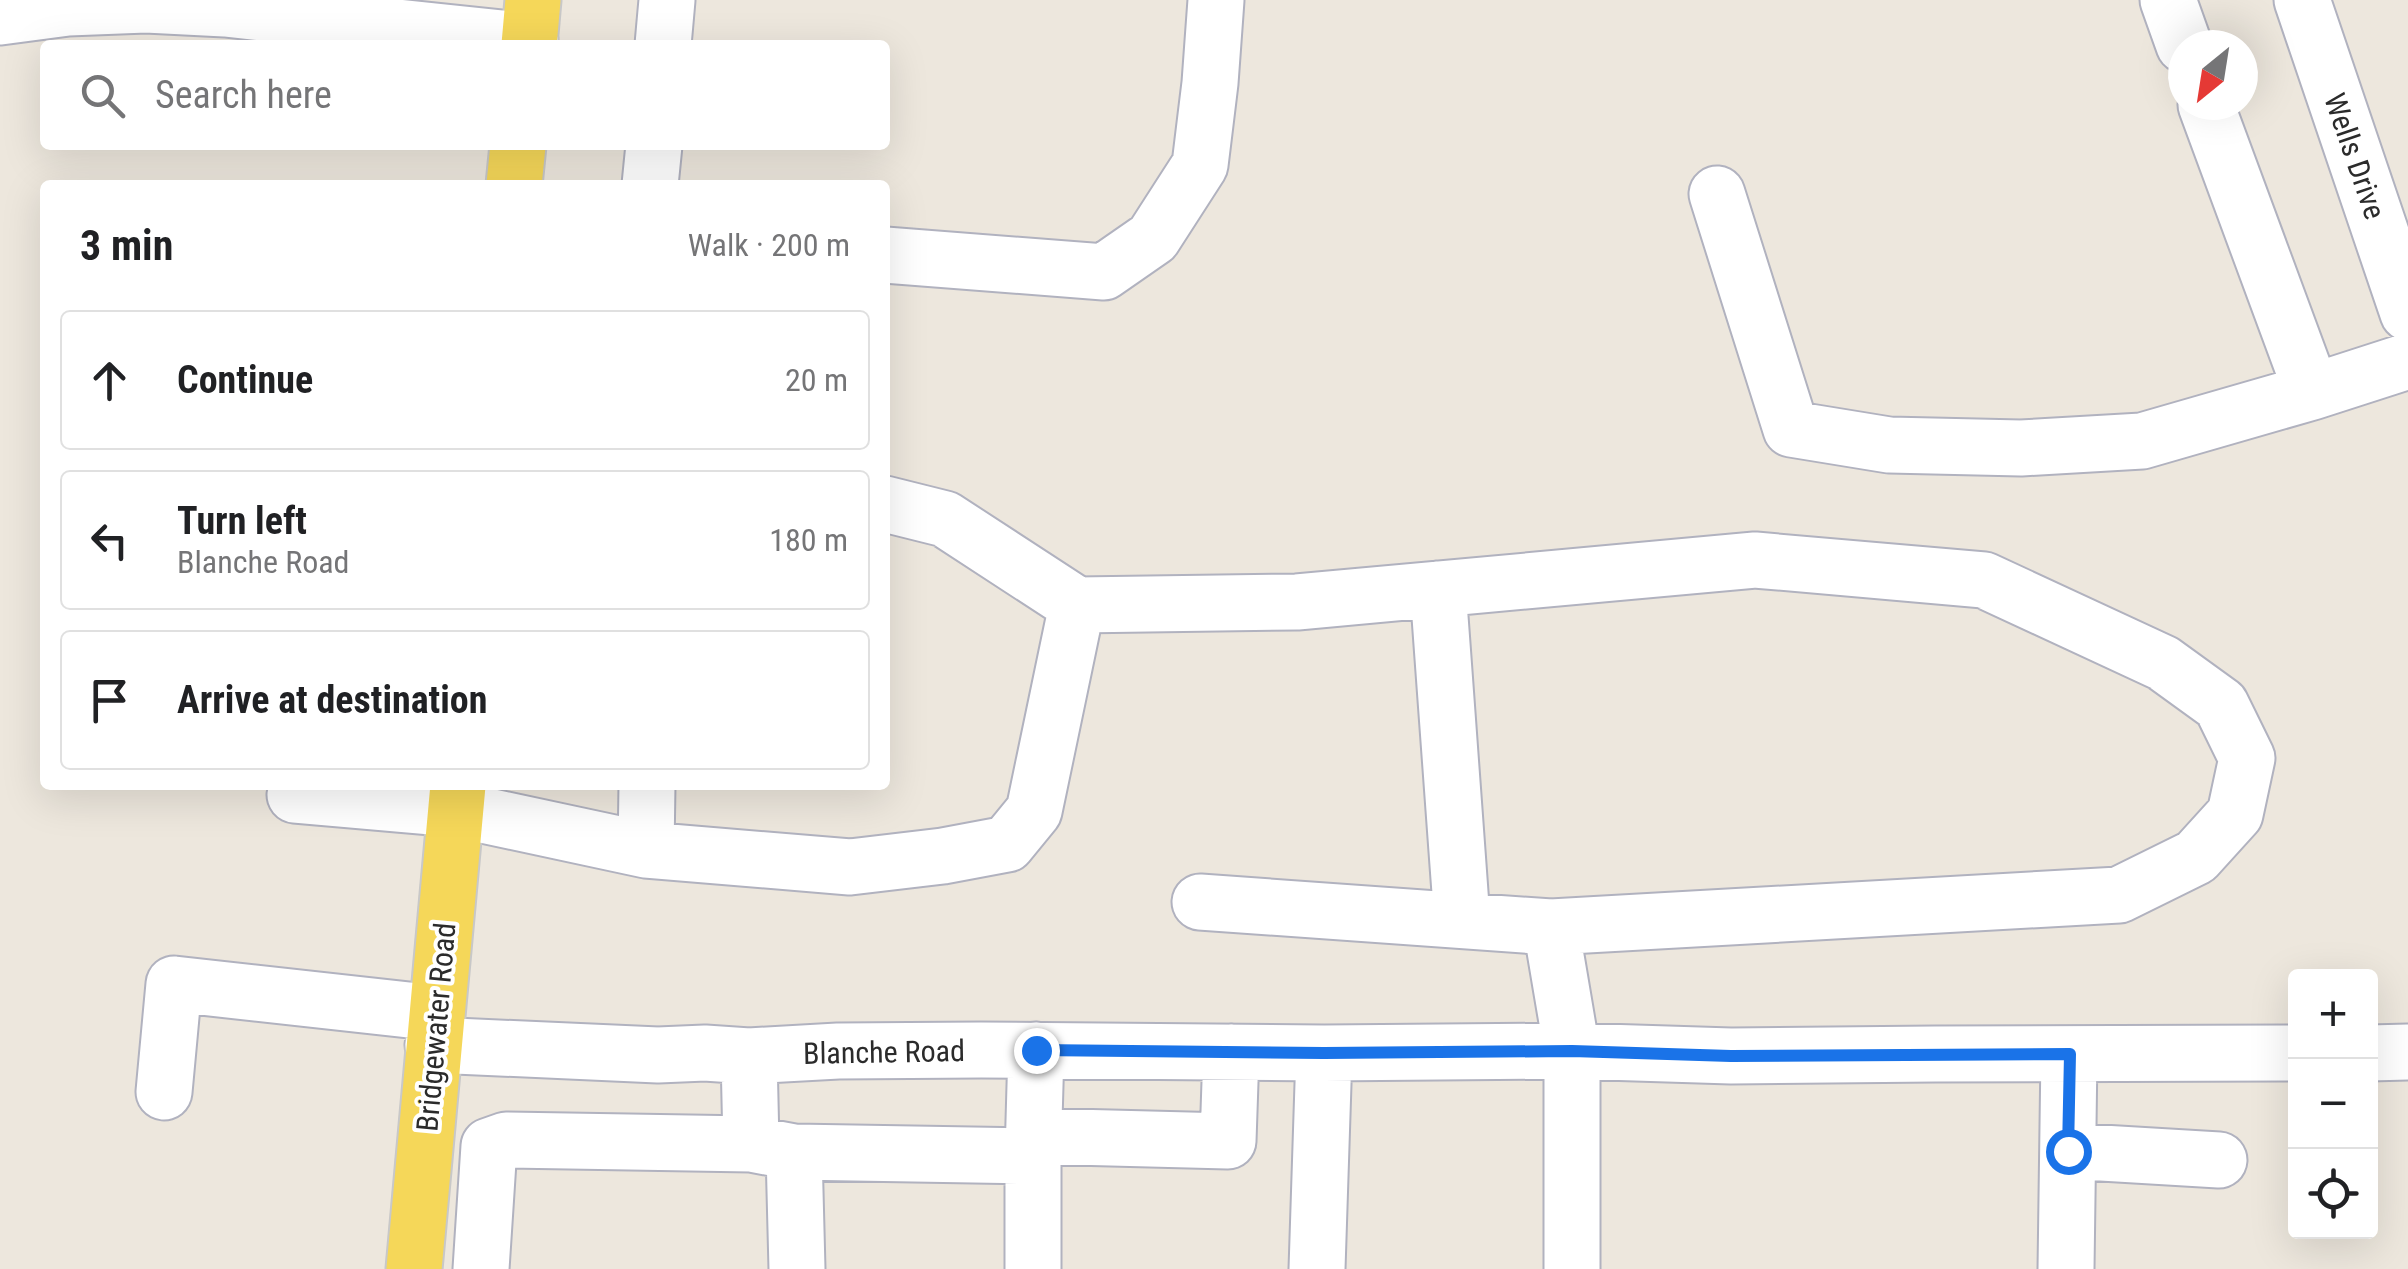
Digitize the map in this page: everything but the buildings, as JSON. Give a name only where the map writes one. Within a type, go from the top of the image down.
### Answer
[{"type":"main road","points":[[514,180],[518,150]]},
{"type":"main road","name":"Bridgewater Road","points":[[414,1269],[456,797]]},
{"type":"street","points":[[662,40],[666,0]]},
{"type":"street","points":[[890,255],[1104,272],[1154,238],[1200,164],[1216,0]]},
{"type":"street","points":[[2168,0],[2179,30]]},
{"type":"street","name":"Wells Drive","points":[[2302,0],[2408,313]]},
{"type":"street","points":[[0,18],[68,8],[146,6],[531,29]]},
{"type":"street","points":[[2212,120],[2312,392]]},
{"type":"street","points":[[650,180],[654,150]]},
{"type":"street","points":[[1716,194],[1791,428],[1890,445],[2021,448],[2142,441],[2408,361]]},
{"type":"street","points":[[890,505],[946,519],[1078,605],[1297,602],[1754,560],[1984,580],[2163,664],[2221,705],[2247,758],[2235,814],[2196,857],[2119,895],[1551,927],[1200,902]]},
{"type":"street","points":[[1438,590],[1462,920]]},
{"type":"street","points":[[294,795],[456,797],[646,850],[850,867],[1007,844],[1034,811],[1078,605]]},
{"type":"street","points":[[646,850],[647,790]]},
{"type":"street","points":[[1551,927],[1572,1051],[1572,1269]]},
{"type":"street","name":"Blanche Road","points":[[164,1092],[174,984],[434,1029],[658,1055],[1036,1050],[1572,1051],[1731,1056],[2288,1054]]},
{"type":"street","points":[[1033,1269],[1036,1050]]},
{"type":"street","points":[[481,1269],[489,1146],[506,1140],[772,1148],[1228,1141],[1231,1052]]},
{"type":"street","points":[[2378,1053],[2408,1052]]},
{"type":"street","points":[[1317,1269],[1324,1053]]},
{"type":"street","points":[[2066,1269],[2070,1054]]},
{"type":"street","points":[[750,1056],[797,1269]]},
{"type":"street","points":[[2068,1151],[2218,1160]]},
{"type":"route","points":[[1036,1050],[1572,1051],[1731,1056],[2070,1054],[2068,1151]]}]
